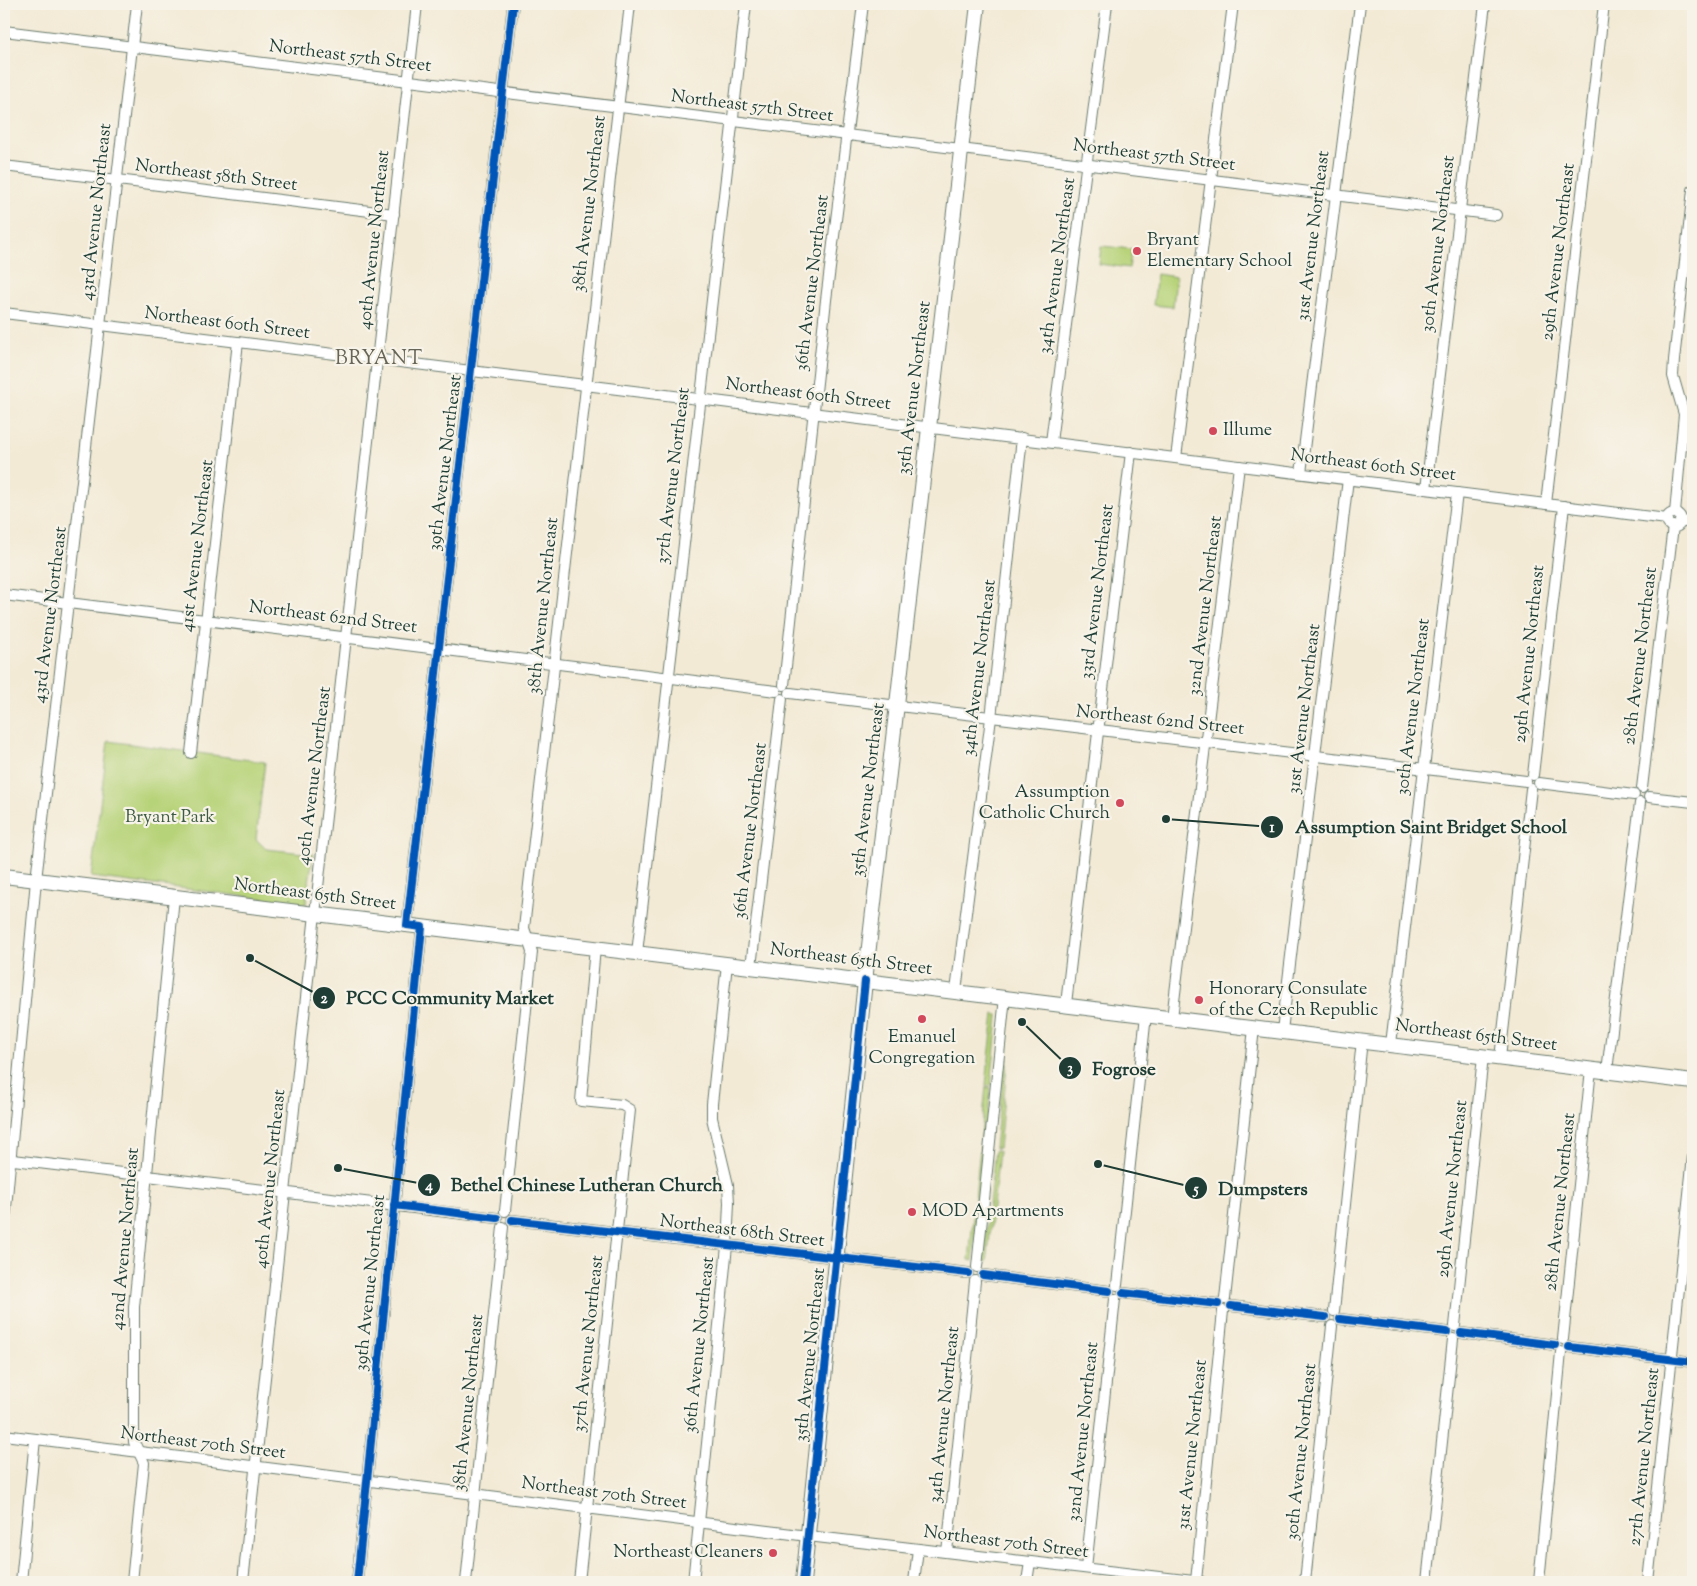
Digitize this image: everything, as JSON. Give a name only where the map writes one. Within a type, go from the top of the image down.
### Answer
[{"type":"main road","name":"35th Avenue Northeast","points":[[803,1582],[866,981],[929,427],[963,149],[978,4]]},
{"type":"main road","name":"Northeast 65th Street","points":[[4,876],[1362,1040],[1693,1082]]},
{"type":"street","name":"43rd Avenue Northeast","points":[[4,1230],[7,1159],[36,880],[137,4]]},
{"type":"street","name":"40th Avenue Northeast","points":[[243,1582],[315,914],[417,4]]},
{"type":"street","name":"39th Avenue Northeast","points":[[407,925],[513,4]]},
{"type":"street","name":"38th Avenue Northeast","points":[[466,1582],[476,1494],[501,1219],[532,952],[524,928],[630,4]]},
{"type":"street","name":"37th Avenue Northeast","points":[[638,953],[746,4]]},
{"type":"street","name":"36th Avenue Northeast","points":[[752,967],[814,413],[863,4]]},
{"type":"street","name":"34th Avenue Northeast","points":[[1051,442],[1107,4]]},
{"type":"street","points":[[1176,458],[1233,4]]},
{"type":"street","name":"31st Avenue Northeast","points":[[1301,473],[1360,4]]},
{"type":"street","name":"30th Avenue Northeast","points":[[1426,489],[1486,4]]},
{"type":"street","name":"29th Avenue Northeast","points":[[1546,504],[1604,4]]},
{"type":"street","name":"Northeast 57th Street","points":[[4,32],[1496,215]]},
{"type":"street","name":"Northeast 58th Street","points":[[4,166],[394,214]]},
{"type":"street","name":"28th Avenue Northeast","points":[[1607,1071],[1674,520],[1684,414],[1673,376],[1693,190]]},
{"type":"street","name":"Northeast 60th Street","points":[[4,313],[1693,522]]},
{"type":"street","name":"41st Avenue Northeast","points":[[191,753],[238,342]]},
{"type":"street","name":"34th Avenue Northeast","points":[[956,992],[991,718],[1022,438]]},
{"type":"street","name":"33rd Avenue Northeast","points":[[1066,1004],[1131,452]]},
{"type":"street","name":"32nd Avenue Northeast","points":[[1172,1018],[1239,466]]},
{"type":"street","name":"31st Avenue Northeast","points":[[1282,1031],[1348,479]]},
{"type":"street","name":"30th Avenue Northeast","points":[[1390,1044],[1457,493]]},
{"type":"street","name":"29th Avenue Northeast","points":[[1500,1058],[1564,506]]},
{"type":"street","name":"Northeast 62nd Street","points":[[4,594],[898,707],[1693,802]]},
{"type":"street","name":"42nd Avenue Northeast","points":[[132,1582],[144,1464],[134,1442],[134,1307],[174,897]]},
{"type":"street","name":"39th Avenue Northeast","points":[[357,1582],[422,927]]},
{"type":"street","name":"37th Avenue Northeast","points":[[579,1582],[630,1110],[622,1105],[580,1101],[595,948]]},
{"type":"street","name":"36th Avenue Northeast","points":[[693,1582],[727,1246],[728,1184],[712,1118],[712,1104],[727,964]]},
{"type":"street","name":"34th Avenue Northeast","points":[[947,1552],[1005,997]]},
{"type":"street","name":"32nd Avenue Northeast","points":[[1086,1568],[1146,1015]]},
{"type":"street","name":"31st Avenue Northeast","points":[[1199,1582],[1224,1305],[1254,1028]]},
{"type":"street","name":"30th Avenue Northeast","points":[[1305,1582],[1362,1040]]},
{"type":"street","name":"29th Avenue Northeast","points":[[1427,1582],[1483,1056]]},
{"type":"street","name":"28th Avenue Northeast","points":[[1539,1582],[1591,1069]]},
{"type":"street","name":"27th Avenue Northeast","points":[[1648,1582],[1693,1156]]},
{"type":"street","points":[[7,1159],[501,1219]]},
{"type":"street","name":"Northeast 68th Street","points":[[501,1219],[510,1214],[512,1220],[976,1274],[1693,1362]]},
{"type":"street","name":"Northeast 70th Street","points":[[4,1436],[808,1536],[1086,1568],[1142,1579],[1199,1582]]},
{"type":"street","points":[[21,1582],[35,1439]]},
{"type":"street","points":[[914,1582],[918,1548]]},
{"type":"street","points":[[1027,1582],[1030,1562]]},
{"type":"green space","points":[[1101,246],[1132,249],[1129,268],[1099,264]]},
{"type":"green space","points":[[1157,274],[1176,277],[1173,307],[1153,305]]},
{"type":"green space","name":"Bryant Park","points":[[108,741],[265,762],[256,839],[266,849],[313,854],[306,904],[91,877]]},
{"type":"green space","points":[[994,1014],[998,1015],[991,1086],[986,1085]]},
{"type":"green space","points":[[1005,1057],[1007,1058],[1007,1065],[999,1148],[995,1148]]},
{"type":"green space","points":[[986,1087],[991,1088],[973,1261],[969,1260]]},
{"type":"green space","points":[[995,1150],[999,1151],[987,1262],[983,1262]]},
{"type":"cycle path","points":[[357,1582],[422,927],[407,925],[513,4]]},
{"type":"cycle path","points":[[803,1582],[865,981]]},
{"type":"cycle path","points":[[394,1205],[497,1218]]},
{"type":"cycle path","points":[[512,1220],[968,1273]]},
{"type":"cycle path","points":[[983,1275],[1109,1291]]},
{"type":"cycle path","points":[[1123,1293],[1218,1304]]},
{"type":"cycle path","points":[[1231,1306],[1325,1317]]},
{"type":"cycle path","points":[[1340,1319],[1447,1332]]},
{"type":"cycle path","points":[[1461,1333],[1555,1345]]},
{"type":"cycle path","points":[[1569,1347],[1693,1362]]},
{"type":"place","name":"Bryant Elementary School","points":[[1137,251]]},
{"type":"place","name":"Illume","points":[[1213,431]]},
{"type":"place","name":"Assumption Catholic Church","points":[[1120,803]]},
{"type":"place","name":"Assumption Saint Bridget School","points":[[1166,819]]},
{"type":"place","name":"PCC Community Market","points":[[250,958]]},
{"type":"place","name":"Honorary Consulate of the Czech Republic","points":[[1199,1000]]},
{"type":"place","name":"Emanuel Congregation","points":[[922,1019]]},
{"type":"place","name":"Fogrose","points":[[1022,1022]]},
{"type":"place","name":"Dumpsters","points":[[1098,1164]]},
{"type":"place","name":"Bethel Chinese Lutheran Church","points":[[338,1168]]},
{"type":"place","name":"MOD Apartments","points":[[912,1212]]},
{"type":"place","name":"Northeast Cleaners","points":[[773,1553]]},
{"type":"district","name":"BRYANT","points":[[379,359]]}]
